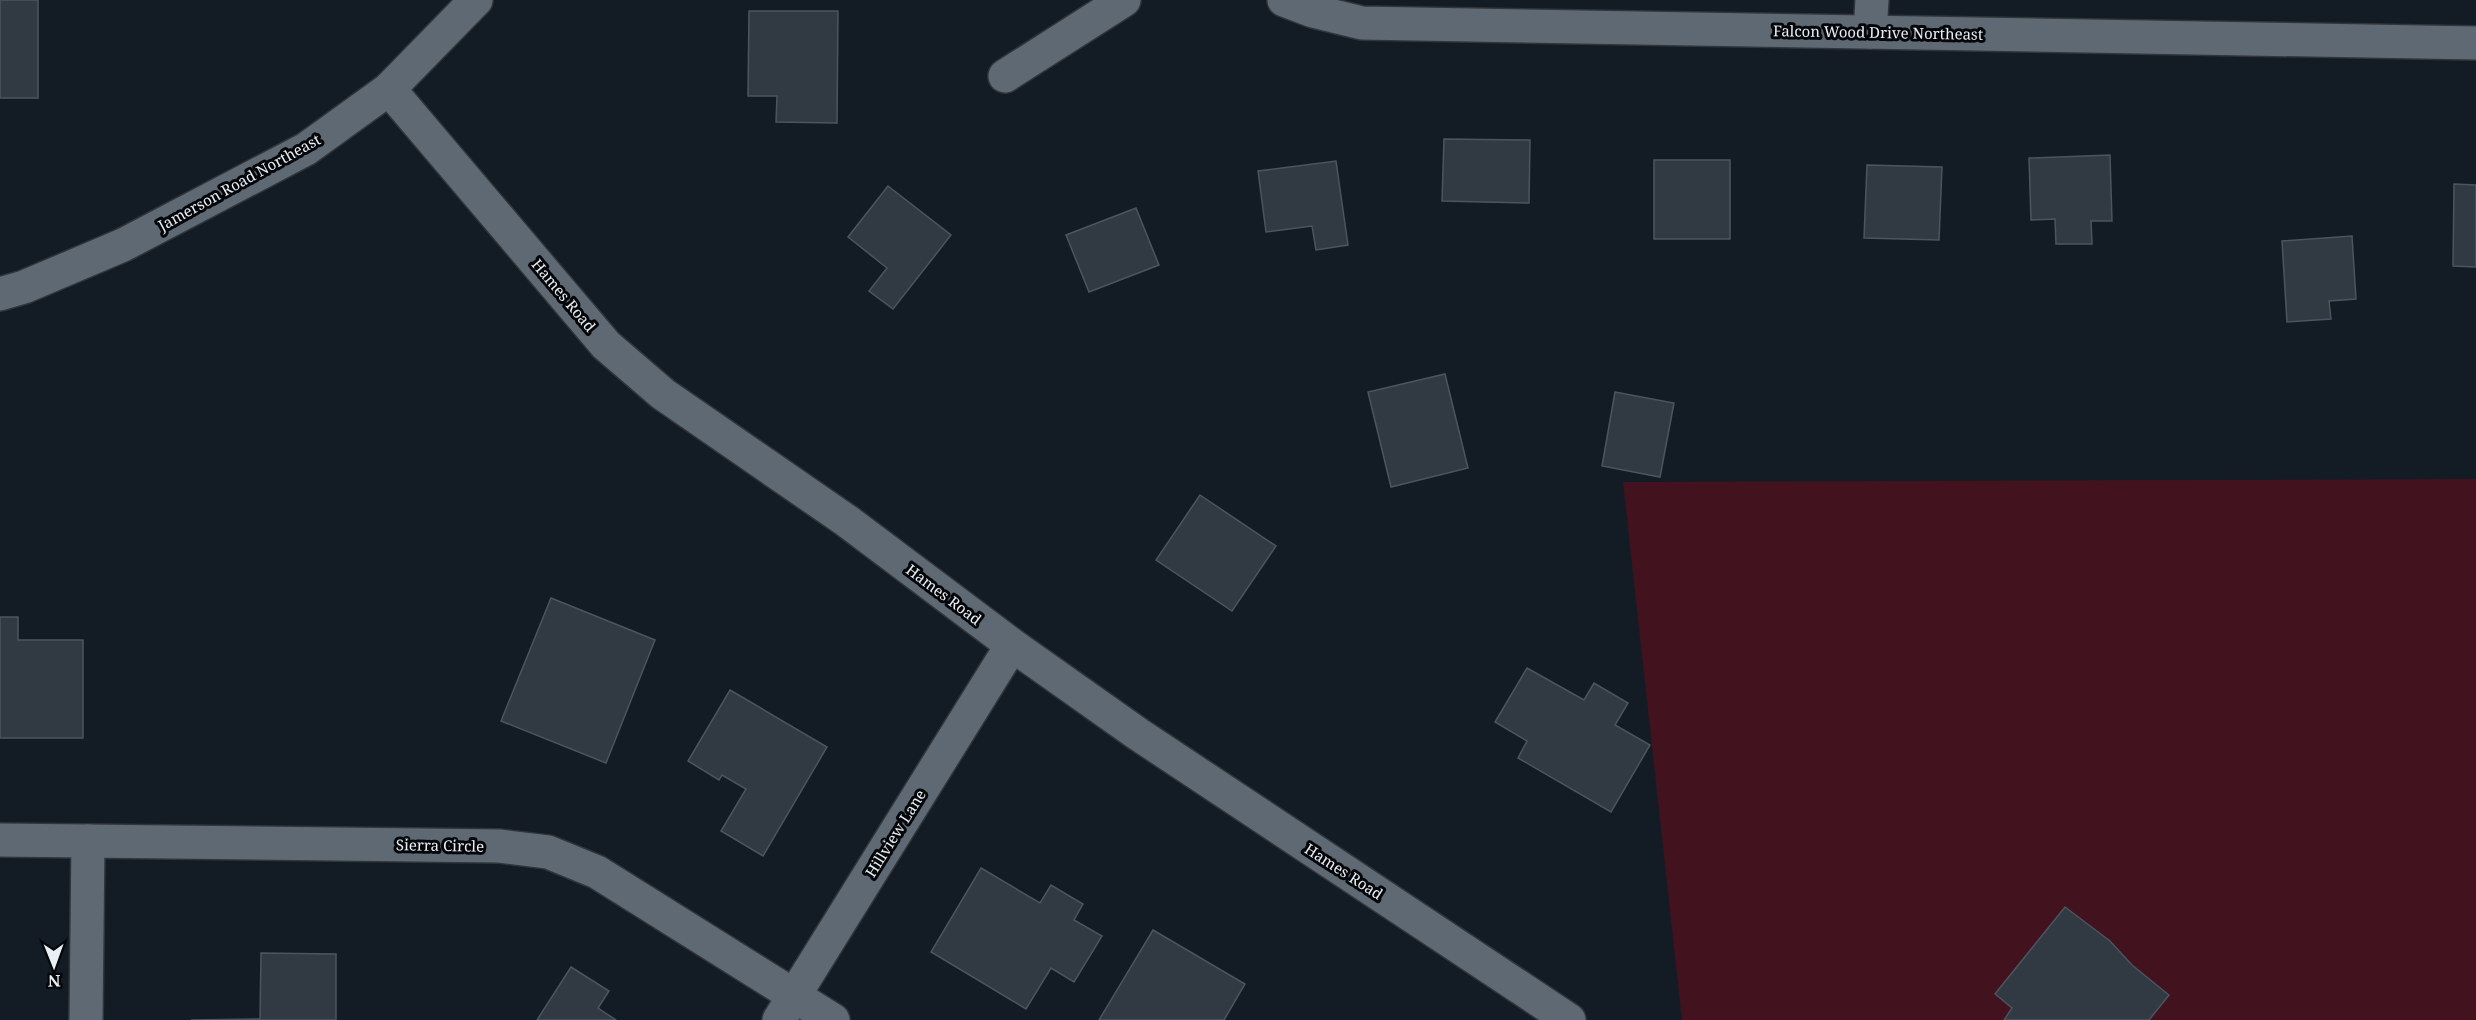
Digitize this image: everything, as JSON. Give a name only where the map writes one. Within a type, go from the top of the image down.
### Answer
[{"type":"street","name":"Jamerson Road Northeast","points":[[0,294],[24,287],[123,245],[306,149],[389,89],[476,0]]},
{"type":"street","points":[[1005,76],[1124,0]]},
{"type":"street","name":"Falcon Wood Drive Northeast","points":[[1284,0],[1313,11],[1362,23],[2476,43]]},
{"type":"street","points":[[1870,32],[1872,0]]},
{"type":"street","name":"Hames Road","points":[[389,89],[606,345],[663,394],[847,521],[1012,645],[1138,734],[1569,1020]]},
{"type":"street","name":"Hillview Lane","points":[[787,1008],[1012,645]]},
{"type":"street","name":"Sierra Circle","points":[[0,840],[499,846],[548,852],[597,872],[787,1008],[833,1020]]},
{"type":"street","points":[[86,1020],[88,841]]},
{"type":"shaded area","points":[[2476,479],[2476,1020],[1682,1020],[1623,482]]},
{"type":"building","points":[[0,0],[38,0],[38,98],[0,98]]},
{"type":"building","points":[[749,11],[838,11],[837,123],[776,122],[777,96],[748,96]]},
{"type":"building","points":[[1444,139],[1530,140],[1529,203],[1442,201]]},
{"type":"building","points":[[2110,155],[2112,221],[2091,221],[2092,244],[2056,244],[2055,219],[2031,220],[2029,158]]},
{"type":"building","points":[[1654,160],[1730,160],[1730,239],[1654,239]]},
{"type":"building","points":[[1336,161],[1348,245],[1316,250],[1312,226],[1266,232],[1258,171]]},
{"type":"building","points":[[1867,165],[1942,167],[1939,240],[1864,238]]},
{"type":"building","points":[[2454,184],[2476,185],[2476,267],[2453,266]]},
{"type":"building","points":[[888,186],[951,235],[893,309],[869,291],[887,268],[848,237]]},
{"type":"building","points":[[1136,208],[1159,265],[1089,292],[1066,235]]},
{"type":"building","points":[[2352,236],[2356,299],[2329,301],[2331,319],[2287,322],[2282,241]]},
{"type":"building","points":[[1445,374],[1468,468],[1391,487],[1368,392]]},
{"type":"building","points":[[1615,392],[1674,403],[1660,477],[1602,466]]},
{"type":"building","points":[[1200,495],[1276,546],[1232,611],[1156,560]]},
{"type":"building","points":[[551,598],[655,640],[606,763],[501,721]]},
{"type":"building","points":[[0,617],[18,617],[18,640],[83,640],[83,738],[0,738]]},
{"type":"building","points":[[1527,668],[1584,700],[1594,683],[1628,703],[1615,725],[1650,745],[1611,812],[1518,758],[1527,741],[1495,722]]},
{"type":"building","points":[[730,690],[827,747],[763,856],[721,831],[746,789],[722,775],[719,780],[688,761]]},
{"type":"building","points":[[981,868],[1040,903],[1051,885],[1083,904],[1074,920],[1102,936],[1074,982],[1051,968],[1026,1009],[931,952]]},
{"type":"building","points":[[2065,907],[2110,941],[2132,965],[2169,995],[2149,1020],[2004,1020],[2012,1008],[1995,994]]},
{"type":"building","points":[[1153,930],[1245,984],[1224,1020],[1099,1020]]},
{"type":"building","points":[[261,953],[336,954],[336,1020],[191,1020],[260,1019]]},
{"type":"building","points":[[571,967],[609,991],[598,1008],[616,1020],[537,1020]]}]
